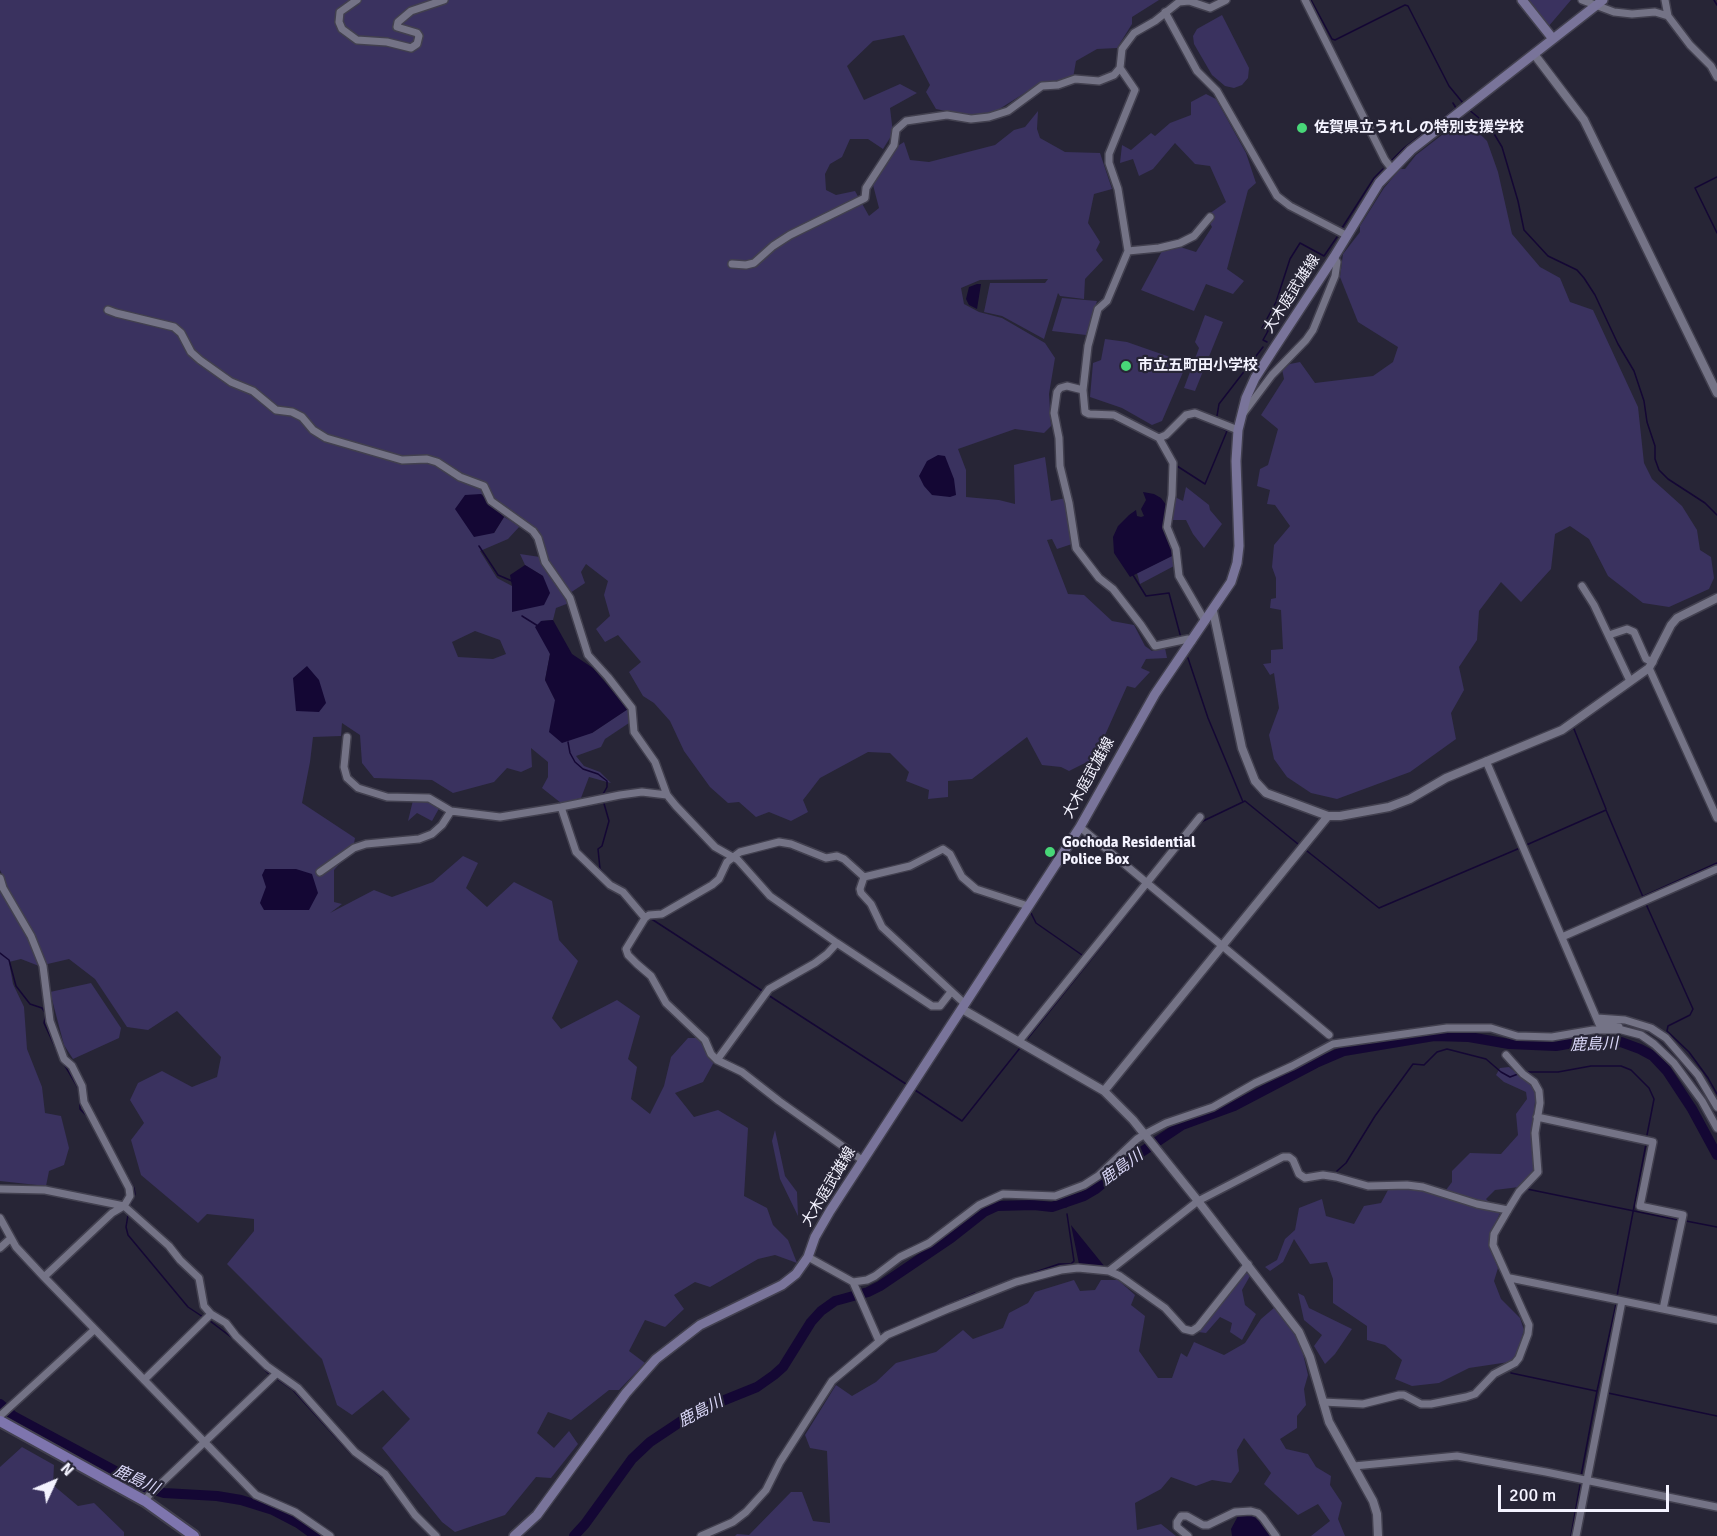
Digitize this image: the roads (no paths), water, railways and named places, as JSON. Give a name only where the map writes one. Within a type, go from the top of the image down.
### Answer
[{"type":"main road","points":[[1522,0],[1553,39]]},
{"type":"main road","name":"大木庭武雄線","points":[[514,1536],[537,1515],[626,1393],[656,1359],[700,1325],[782,1285],[796,1274],[808,1257],[815,1237],[830,1210],[1080,827],[1134,727],[1232,582],[1239,546],[1236,461],[1238,430],[1246,398],[1255,378],[1379,183],[1411,150],[1600,2]]},
{"type":"main road","points":[[0,1418],[148,1498],[194,1536]]},
{"type":"street","points":[[357,0],[339,12],[342,29],[357,40],[387,42],[411,48],[417,44],[419,36],[397,27],[398,22],[411,11],[444,0]]},
{"type":"street","points":[[732,264],[754,263],[790,235],[865,198],[866,188],[894,145],[896,130],[906,122],[947,115],[971,119],[989,117],[1008,111],[1042,86],[1058,85],[1075,79],[1100,81],[1114,75],[1120,68],[1122,49],[1134,33],[1155,21],[1179,2],[1189,1],[1210,8],[1226,0]]},
{"type":"street","points":[[1305,0],[1385,160],[1392,169]]},
{"type":"street","points":[[1582,0],[1600,2],[1614,12],[1632,14],[1655,12],[1668,16]]},
{"type":"street","points":[[1665,0],[1668,16],[1690,45],[1712,66],[1717,77]]},
{"type":"street","points":[[1165,12],[1197,72],[1217,91],[1277,196],[1290,206],[1346,235]]},
{"type":"street","points":[[1534,54],[1584,120],[1717,393]]},
{"type":"street","points":[[1120,68],[1135,90],[1112,145],[1109,163],[1118,189],[1128,250],[1107,301],[1098,309],[1088,346],[1083,390],[1085,412],[1114,415],[1159,438],[1173,463],[1172,495],[1167,527],[1176,549],[1179,576],[1205,621]]},
{"type":"street","points":[[1128,250],[1159,248],[1180,243],[1194,236],[1210,217]]},
{"type":"street","points":[[1241,417],[1272,375],[1306,340],[1312,330],[1335,276],[1337,262],[1334,257]]},
{"type":"street","points":[[108,310],[174,327],[181,333],[191,352],[200,360],[231,382],[253,391],[276,410],[292,412],[302,417],[313,430],[326,438],[402,460],[428,459],[460,477],[484,486],[491,501],[538,537],[545,562],[570,598],[588,655],[632,708],[634,732],[655,762],[667,795],[715,847],[733,856],[770,896],[837,943],[932,1006],[940,1006],[951,992]]},
{"type":"street","points":[[1083,390],[1067,386],[1060,388],[1057,392],[1054,413],[1059,438],[1060,466],[1076,548],[1099,578],[1113,589],[1155,646],[1188,639],[1192,641]]},
{"type":"street","points":[[1159,438],[1166,435],[1186,415],[1194,413],[1238,430]]},
{"type":"street","points":[[1582,586],[1594,605],[1630,681]]},
{"type":"street","points":[[1213,611],[1242,748],[1246,764],[1255,781],[1266,793],[1328,816],[1364,813],[1389,807],[1410,799],[1446,778],[1562,730],[1651,665],[1677,618],[1717,598]]},
{"type":"street","points":[[1608,635],[1627,629],[1634,632],[1651,665],[1717,818]]},
{"type":"street","points":[[347,737],[344,767],[347,778],[358,788],[387,798],[429,798],[451,811],[500,817],[642,792],[667,795]]},
{"type":"street","points":[[1486,762],[1599,1024],[1618,1026],[1622,1030]]},
{"type":"street","points":[[561,807],[576,852],[609,885],[622,892],[645,918]]},
{"type":"street","points":[[320,872],[354,848],[366,844],[419,839],[432,834],[442,825],[451,811]]},
{"type":"street","points":[[1019,1041],[1200,816]]},
{"type":"street","points":[[1104,1091],[1328,816]]},
{"type":"street","points":[[1080,827],[1329,1035]]},
{"type":"street","points":[[862,1160],[742,1072],[717,1060],[699,1034],[666,1003],[651,976],[628,955],[627,945],[645,918],[649,915],[663,914],[712,885],[719,879],[727,862],[733,856],[778,842],[791,844],[826,858],[837,856],[844,859],[864,877]]},
{"type":"street","points":[[864,877],[910,866],[943,849],[950,854],[962,877],[976,889],[1028,906]]},
{"type":"street","points":[[1562,937],[1717,869]]},
{"type":"street","points":[[864,877],[861,893],[871,904],[882,927],[964,1006],[1104,1091],[1145,1134],[1248,1264],[1299,1332],[1310,1357],[1329,1422],[1373,1501],[1377,1514],[1378,1536]]},
{"type":"street","points":[[0,878],[3,888],[31,936],[43,966],[50,1021],[64,1059],[72,1066],[82,1086],[84,1102],[129,1188],[130,1196],[124,1206],[112,1213],[44,1277]]},
{"type":"street","points":[[717,1060],[766,993],[827,954],[837,943]]},
{"type":"street","points":[[1597,1018],[1625,1020],[1651,1029],[1666,1038],[1698,1075],[1717,1107]]},
{"type":"street","points":[[854,1283],[875,1276],[900,1257],[929,1243],[979,1205],[1003,1194],[1055,1196],[1084,1185],[1098,1176],[1145,1134],[1166,1123],[1213,1107],[1333,1044],[1446,1028],[1491,1028],[1517,1036],[1552,1036],[1593,1030],[1622,1030],[1641,1035],[1674,1063],[1702,1101],[1717,1128]]},
{"type":"street","points":[[1323,1402],[1363,1404],[1404,1395],[1421,1404],[1431,1404],[1475,1394],[1494,1374],[1515,1363],[1528,1334],[1529,1325],[1510,1278],[1493,1245],[1494,1234],[1519,1192],[1538,1172],[1535,1133],[1540,1102],[1539,1091],[1534,1082],[1523,1074],[1506,1054]]},
{"type":"street","points":[[1537,1117],[1653,1142],[1640,1206],[1683,1215],[1664,1309]]},
{"type":"street","points":[[1109,1271],[1198,1201],[1283,1157],[1293,1160],[1302,1177],[1323,1175],[1368,1186],[1423,1187],[1477,1204],[1508,1209]]},
{"type":"street","points":[[0,1189],[45,1190],[124,1206],[169,1246],[199,1278],[204,1306],[211,1314],[226,1323],[236,1336],[276,1374],[298,1388],[355,1452],[385,1474],[415,1515],[436,1536]]},
{"type":"street","points":[[0,1218],[10,1238],[44,1277],[256,1495],[295,1512],[330,1536]]},
{"type":"street","points":[[0,1248],[10,1238]]},
{"type":"street","points":[[808,1257],[854,1283],[879,1341]]},
{"type":"street","points":[[701,1536],[733,1522],[753,1505],[766,1490],[780,1462],[832,1381],[879,1341],[898,1330],[1016,1282],[1078,1268],[1109,1271],[1120,1276],[1165,1308],[1184,1329],[1192,1331],[1198,1327],[1248,1264]]},
{"type":"street","points":[[1510,1278],[1717,1320]]},
{"type":"street","points":[[1576,1536],[1622,1301]]},
{"type":"street","points":[[144,1380],[211,1314]]},
{"type":"street","points":[[0,1418],[94,1329]]},
{"type":"street","points":[[148,1498],[276,1374]]},
{"type":"street","points":[[1354,1466],[1457,1456],[1717,1507]]},
{"type":"street","points":[[1188,1536],[1178,1527],[1177,1522],[1181,1516],[1187,1516],[1203,1525],[1235,1512],[1251,1511],[1258,1513],[1276,1536]]},
{"type":"waterway","points":[[1311,0],[1332,39],[1335,40],[1405,5],[1408,6],[1449,86],[1463,103]]},
{"type":"waterway","points":[[1714,0],[1717,5]]},
{"type":"waterway","points":[[1392,160],[1456,108],[1453,103]]},
{"type":"waterway","points":[[1468,109],[1490,127],[1502,147],[1524,230],[1548,256],[1577,270],[1595,295],[1618,344],[1634,371],[1644,401],[1659,470],[1668,479],[1705,503],[1717,515]]},
{"type":"waterway","points":[[1342,228],[1374,178],[1383,169]]},
{"type":"waterway","points":[[1717,177],[1695,188],[1717,233]]},
{"type":"waterway","points":[[1267,342],[1263,340],[1268,331],[1262,328],[1276,302],[1290,259],[1300,243],[1324,256],[1337,237]]},
{"type":"waterway","points":[[1217,416],[1219,404],[1263,347]]},
{"type":"waterway","points":[[1177,466],[1205,484],[1227,431],[1216,425]]},
{"type":"waterway","points":[[479,546],[498,575],[512,581]]},
{"type":"waterway","points":[[1133,575],[1146,596],[1169,593],[1181,638]]},
{"type":"waterway","points":[[522,616],[538,626]]},
{"type":"waterway","points":[[1188,658],[1208,718],[1243,802]]},
{"type":"waterway","points":[[1574,729],[1606,809]]},
{"type":"waterway","points":[[568,742],[575,762],[583,769],[598,774],[607,781],[607,787],[602,796]]},
{"type":"waterway","points":[[603,800],[609,821],[602,846],[598,849],[600,869],[604,874]]},
{"type":"waterway","points":[[1151,884],[1201,822],[1245,801],[1298,844]]},
{"type":"waterway","points":[[1524,846],[1606,810],[1643,897]]},
{"type":"waterway","points":[[1307,851],[1379,908],[1520,848]]},
{"type":"waterway","points":[[1644,896],[1717,863]]},
{"type":"waterway","points":[[1028,1038],[1148,888]]},
{"type":"waterway","points":[[1646,904],[1693,1009],[1690,1015],[1668,1026],[1667,1031],[1689,1052],[1717,1094]]},
{"type":"waterway","points":[[1031,913],[1036,923],[1082,955]]},
{"type":"waterway","points":[[650,918],[764,992]]},
{"type":"waterway","points":[[0,953],[9,960],[16,986],[30,1004],[42,1008],[46,1014],[44,1023],[61,1060]]},
{"type":"waterway","points":[[768,995],[906,1084]]},
{"type":"waterway","name":"鹿島川","points":[[574,1536],[632,1459],[650,1442],[695,1412],[757,1387],[774,1375],[783,1367],[811,1322],[835,1301],[868,1292],[880,1286],[951,1238],[984,1212],[997,1206],[1052,1207],[1084,1196],[1096,1189],[1134,1157],[1182,1125],[1234,1106],[1344,1051],[1434,1036],[1469,1037],[1509,1044],[1556,1046],[1579,1042],[1621,1042],[1653,1056],[1667,1071],[1692,1109],[1717,1155]]},
{"type":"waterway","points":[[915,1090],[962,1121],[1020,1048]]},
{"type":"waterway","points":[[1337,1171],[1346,1163],[1375,1116],[1413,1064],[1424,1065],[1437,1052],[1447,1049],[1486,1059],[1510,1077],[1518,1074]]},
{"type":"waterway","points":[[64,1064],[80,1091],[80,1109],[87,1116]]},
{"type":"waterway","points":[[1526,1072],[1558,1072],[1591,1066],[1621,1066],[1631,1070],[1649,1088],[1654,1099],[1647,1135]]},
{"type":"waterway","points":[[1617,1296],[1646,1144]]},
{"type":"waterway","points":[[122,1167],[134,1188],[135,1194],[131,1203]]},
{"type":"waterway","points":[[1527,1189],[1678,1220]]},
{"type":"waterway","points":[[1021,1277],[1059,1264],[1071,1264],[1074,1261],[1067,1214]]},
{"type":"waterway","points":[[128,1215],[126,1227],[128,1235],[188,1307],[203,1317]]},
{"type":"waterway","points":[[1686,1221],[1717,1227]]},
{"type":"waterway","points":[[983,1291],[1013,1279]]},
{"type":"waterway","points":[[931,1312],[975,1293]]},
{"type":"waterway","points":[[1581,1476],[1616,1304]]},
{"type":"waterway","points":[[884,1332],[922,1316]]},
{"type":"waterway","points":[[210,1321],[235,1340],[270,1375]]},
{"type":"waterway","points":[[1511,1373],[1596,1391]]},
{"type":"waterway","points":[[277,1379],[293,1390],[351,1454],[385,1480]]},
{"type":"waterway","points":[[1608,1393],[1717,1416]]},
{"type":"waterway","name":"鹿島川","points":[[0,1404],[13,1416],[145,1487],[164,1493],[217,1496],[241,1500],[273,1510],[298,1523],[316,1536]]},
{"type":"waterway","points":[[388,1484],[410,1515],[431,1536]]},
{"type":"waterway","points":[[1571,1536],[1580,1485]]},
{"type":"place","name":"佐賀県立うれしの特別支援学校","points":[[1302,128]]},
{"type":"place","name":"市立五町田小学校","points":[[1126,366]]},
{"type":"place","name":"Gochoda Residential Police Box","points":[[1050,852]]}]
